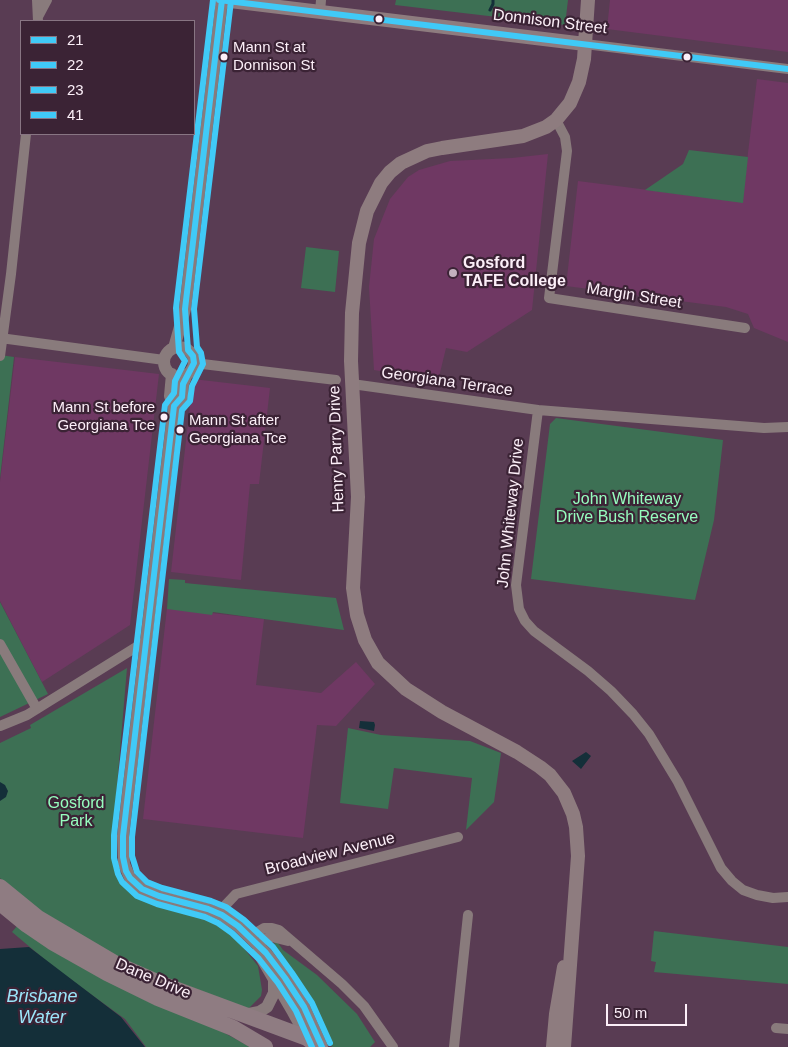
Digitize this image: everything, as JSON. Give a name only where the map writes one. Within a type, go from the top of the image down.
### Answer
[{"type":"highway","name":"Dane Drive","points":[[0,887],[38,918],[116,964],[315,1045]]},
{"type":"highway","name":"Dane Drive","points":[[0,903],[52,942],[107,973],[158,998],[234,1028],[265,1047]]},
{"type":"main road","name":"Donnison Street","points":[[221,0],[320,6],[585,44]]},
{"type":"main road","name":"Henry Parry Drive","points":[[564,1047],[578,871],[578,841],[573,814],[564,793],[550,776],[528,759],[406,690],[378,662],[365,640],[356,615],[352,588],[358,497],[351,360],[352,313],[360,243],[367,211],[381,183],[401,163],[427,151],[523,136],[546,127],[556,120],[564,112],[575,93],[583,65],[588,0]]},
{"type":"main road","name":"Henry Parry Drive","points":[[553,1047],[560,984],[572,930]]},
{"type":"street","points":[[37,0],[38,18]]},
{"type":"street","points":[[38,18],[47,0]]},
{"type":"street","points":[[174,348],[185,309],[221,0]]},
{"type":"street","name":"Donnison Street","points":[[585,44],[788,69]]},
{"type":"street","name":"Margin Street","points":[[556,120],[565,137],[567,151],[549,298],[745,328]]},
{"type":"street","points":[[0,356],[26,135]]},
{"type":"street","points":[[185,309],[188,350]]},
{"type":"street","points":[[1,338],[164,360]]},
{"type":"street","points":[[174,406],[182,396],[183,384],[194,363],[193,356],[188,350],[181,347],[174,348],[168,352],[164,360],[166,369],[178,377],[187,374]]},
{"type":"street","points":[[194,363],[336,380]]},
{"type":"street","points":[[172,374],[170,396],[174,406],[123,836],[124,864],[130,878],[142,889],[196,904],[234,922],[276,964],[304,1007],[315,1045]]},
{"type":"street","name":"Georgiana Terrace","points":[[352,384],[538,410]]},
{"type":"street","points":[[538,410],[764,428],[788,427]]},
{"type":"street","name":"John Whiteway Drive","points":[[538,410],[516,586],[522,615],[534,631],[588,671],[633,714],[663,756],[715,857],[732,881],[743,890],[757,895],[773,898],[788,897]]},
{"type":"street","points":[[0,726],[36,709],[146,641]]},
{"type":"street","points":[[0,644],[36,709]]},
{"type":"street","name":"Broadview Avenue","points":[[218,913],[236,894],[458,837]]},
{"type":"street","points":[[454,1047],[468,915]]},
{"type":"street","points":[[253,942],[260,930],[272,928],[279,930],[342,984],[364,1006],[393,1047]]},
{"type":"street","points":[[253,942],[274,980],[315,1045]]},
{"type":"street","points":[[242,1015],[256,1013],[267,1007],[274,993],[274,980]]},
{"type":"street","points":[[776,1028],[788,1029]]},
{"type":"shaded area","points":[[610,0],[788,0],[788,52],[607,29]]},
{"type":"shaded area","name":"Gosford TAFE College","points":[[757,79],[788,83],[788,342],[754,328],[748,314],[726,307],[566,286],[578,181],[742,202]]},
{"type":"shaded area","name":"Gosford TAFE College","points":[[548,154],[532,310],[467,352],[446,348],[438,381],[374,370],[369,287],[374,239],[390,199],[408,177],[419,170],[450,161]]},
{"type":"shaded area","points":[[15,357],[159,374],[130,625],[42,682],[0,601],[0,482]]},
{"type":"shaded area","points":[[193,379],[270,388],[259,484],[250,484],[241,580],[171,572]]},
{"type":"shaded area","points":[[167,608],[264,619],[256,685],[321,693],[356,662],[375,684],[336,726],[317,725],[303,838],[143,819]]},
{"type":"green space","points":[[396,0],[568,0],[565,25],[395,5]]},
{"type":"green space","points":[[689,150],[748,157],[743,203],[645,190],[683,164]]},
{"type":"green space","points":[[306,247],[339,251],[335,292],[301,288]]},
{"type":"green space","points":[[0,355],[14,357],[0,478]]},
{"type":"green space","name":"John Whiteway Drive Bush Reserve","points":[[556,418],[723,440],[714,520],[695,600],[531,579],[550,424]]},
{"type":"green space","points":[[169,579],[185,580],[185,583],[336,598],[344,630],[213,612],[212,615],[167,609]]},
{"type":"green space","points":[[0,602],[48,694],[0,717]]},
{"type":"green space","name":"Gosford Park","points":[[127,668],[111,856],[121,880],[152,901],[223,924],[258,966],[262,990],[261,996],[248,1009],[116,958],[49,918],[8,887],[0,878],[0,743],[31,728],[30,725]]},
{"type":"green space","points":[[348,728],[381,735],[470,741],[501,753],[494,802],[466,830],[472,778],[394,768],[388,809],[340,803]]},
{"type":"green space","points":[[17,926],[250,1047],[146,1047],[125,1019],[56,969],[12,932]]},
{"type":"green space","points":[[654,931],[788,947],[788,984],[654,972],[656,962],[651,961]]},
{"type":"green space","points":[[274,942],[278,943],[283,950],[317,975],[357,1014],[375,1042],[370,1047],[332,1047],[314,1007],[315,1004],[275,947]]},
{"type":"water","points":[[360,721],[374,722],[374,731],[359,728]]},
{"type":"water","points":[[586,752],[591,756],[581,769],[572,761]]},
{"type":"water","points":[[0,782],[5,785],[8,791],[6,797],[0,801]]},
{"type":"water","name":"Brisbane Water","points":[[29,947],[121,1017],[145,1047],[0,1047],[0,949]]},
{"type":"waterway","points":[[490,10],[493,0]]},
{"type":"transit line","name":"22","points":[[213,0],[176,308],[179,352],[185,361],[175,381],[174,393],[165,405],[114,835],[114,858],[122,882],[137,896],[157,904],[205,917],[232,933],[259,959],[278,983],[296,1011],[312,1047]]},
{"type":"transit line","name":"41","points":[[219,0],[788,69]]},
{"type":"transit line","name":"21","points":[[222,0],[185,309],[188,350],[193,356],[194,363],[183,384],[182,397],[174,406],[123,836],[123,857],[126,871],[130,878],[142,889],[159,896],[208,909],[222,915],[238,926],[266,953],[285,978],[304,1007],[322,1047]]},
{"type":"transit line","name":"23","points":[[231,1],[194,309],[197,347],[201,353],[203,364],[192,386],[190,401],[182,410],[132,837],[132,856],[137,872],[147,882],[226,907],[244,920],[273,947],[312,1003],[330,1043]]},
{"type":"place","name":"Mann St at Donnison St","points":[[224,57]]},
{"type":"place","name":"Gosford TAFE College","points":[[453,273]]},
{"type":"place","name":"Mann St before Georgiana Tce","points":[[164,417]]},
{"type":"place","name":"Mann St after Georgiana Tce","points":[[180,430]]}]
